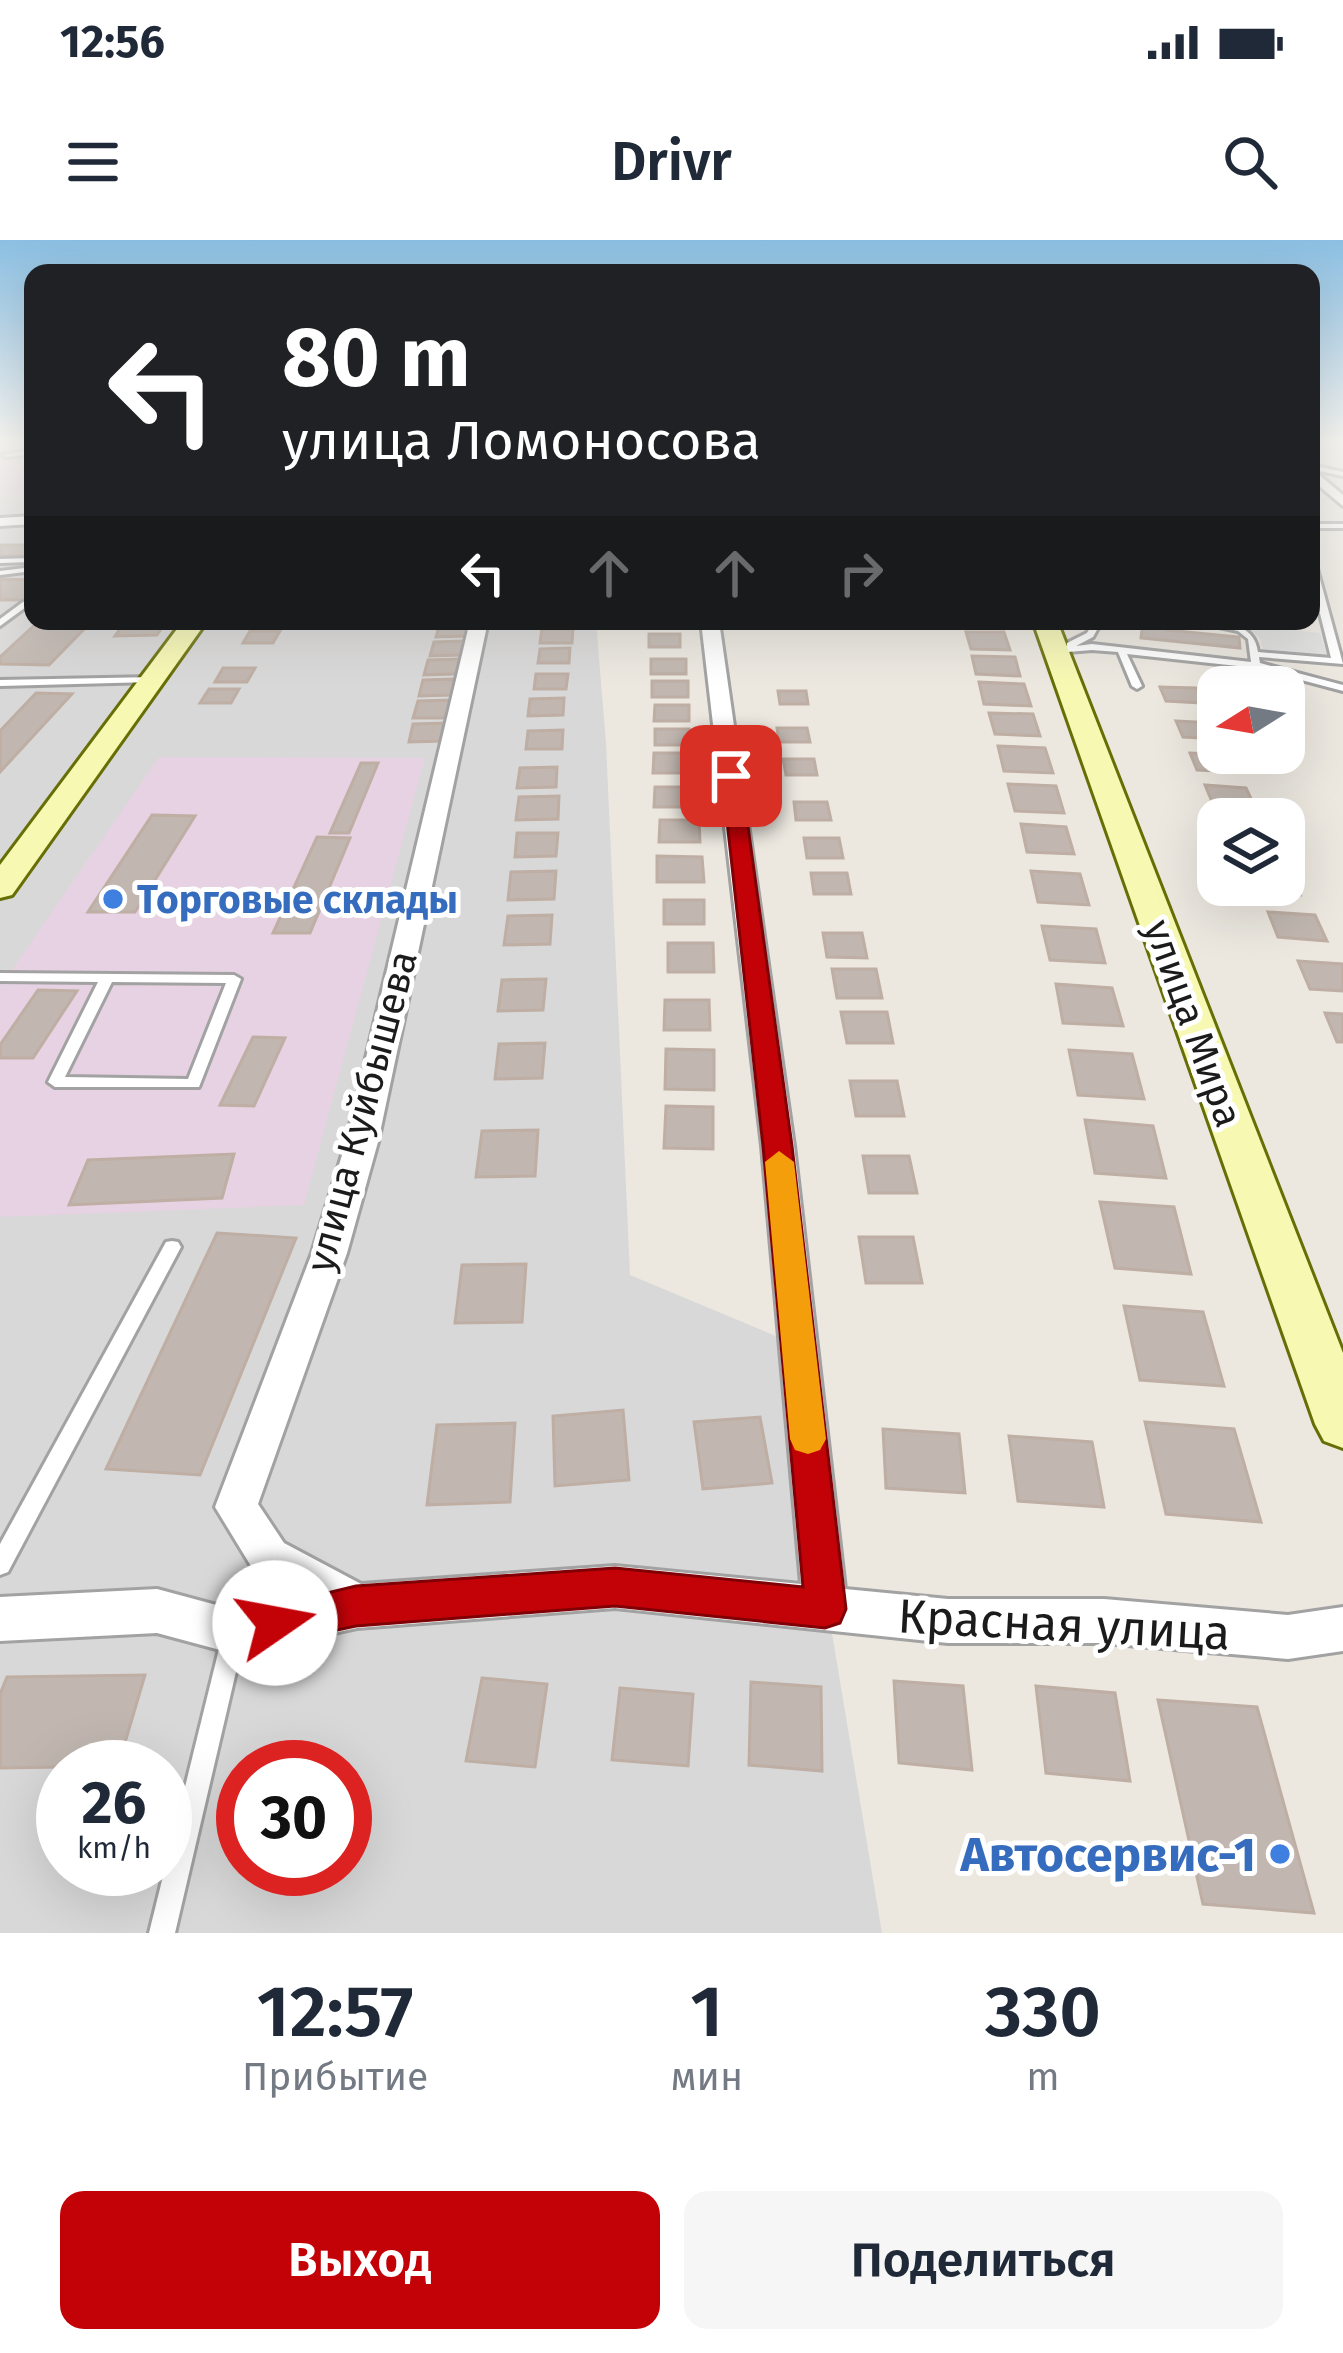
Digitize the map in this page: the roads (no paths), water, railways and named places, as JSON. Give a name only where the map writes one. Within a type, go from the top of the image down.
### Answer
[{"type":"main road","points":[[0,888],[188,630]]},
{"type":"main road","name":"улица Мира","points":[[1050,636],[1343,1424]]},
{"type":"street","name":"улица Куйбышева","points":[[356,1606],[269,1557],[236,1507],[250,1453],[340,1220],[391,1028],[444,762],[477,630]]},
{"type":"street","points":[[711,630],[778,1146],[825,1609]]},
{"type":"street","name":"Красная улица","points":[[0,1619],[158,1611],[235,1632],[356,1606],[615,1587],[948,1621],[1104,1621],[1288,1637],[1343,1629]]},
{"type":"lane","points":[[1050,636],[1121,650],[1340,662],[1320,592]]},
{"type":"lane","points":[[1050,636],[1090,635],[1093,630]]},
{"type":"lane","points":[[1242,630],[1252,638],[1256,660]]},
{"type":"lane","points":[[1121,650],[1137,686]]},
{"type":"lane","points":[[1256,660],[1343,688]]},
{"type":"lane","points":[[1,684],[152,679]]},
{"type":"lane","points":[[0,977],[234,979],[194,1084],[55,1082],[107,978]]},
{"type":"lane","points":[[0,1565],[172,1247]]},
{"type":"lane","points":[[162,1933],[235,1632]]},
{"type":"place","name":"Торговые склады","points":[[113,899]]},
{"type":"place","name":"Автосервис-1","points":[[1280,1854]]}]
